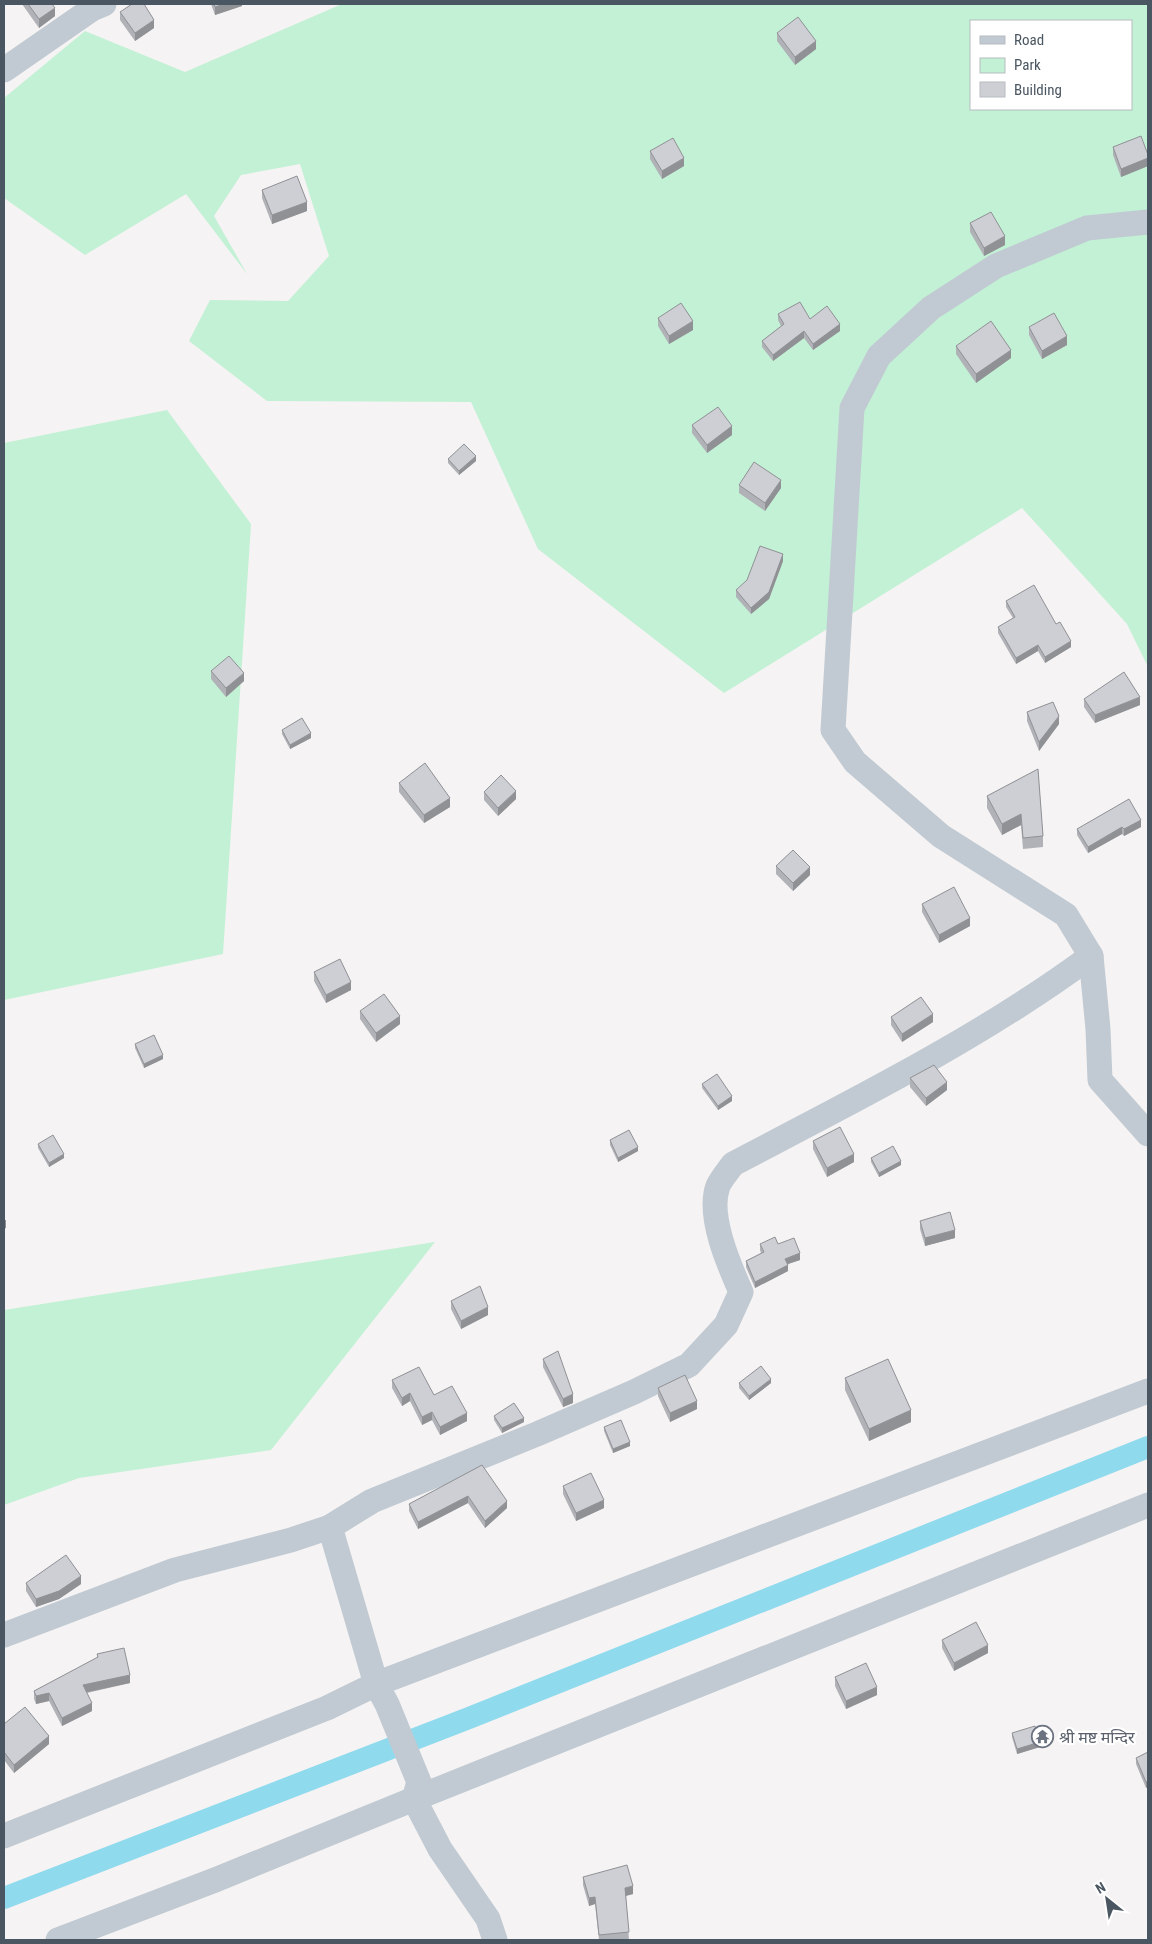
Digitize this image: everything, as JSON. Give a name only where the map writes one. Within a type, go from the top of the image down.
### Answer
[{"type":"street","points":[[4,70],[92,10],[104,4]]},
{"type":"street","points":[[1148,222],[1087,228],[996,266],[931,308],[880,356],[852,408],[833,730],[855,762],[940,836],[1066,915],[1090,956],[1098,1029],[1100,1080],[1148,1134]]},
{"type":"street","points":[[4,1635],[175,1570],[291,1540],[330,1527],[372,1501],[546,1430],[634,1392],[689,1365],[726,1325],[741,1292],[728,1261],[715,1213],[718,1186],[733,1164],[900,1076],[1046,990],[1090,956]]},
{"type":"street","points":[[4,1836],[327,1708],[382,1694],[1148,1391]]},
{"type":"street","points":[[58,1940],[215,1880],[416,1790],[1148,1505]]},
{"type":"street","points":[[330,1527],[382,1694],[416,1790],[440,1849],[488,1919],[495,1940]]},
{"type":"green space","points":[[342,4],[1148,4],[1148,667],[1127,624],[1022,508],[724,693],[538,549],[471,402],[267,401],[189,341],[210,300],[288,301],[329,256],[300,164],[241,175],[214,216],[247,274],[186,194],[85,255],[4,198],[4,98],[85,31],[185,72]]},
{"type":"green space","points":[[167,410],[251,524],[223,954],[4,1000],[4,443]]},
{"type":"green space","points":[[435,1242],[271,1450],[79,1478],[4,1505],[4,1310]]},
{"type":"building","points":[[28,4],[52,4],[55,8],[39,19]]},
{"type":"building","points":[[132,4],[144,4],[154,20],[135,33],[120,12]]},
{"type":"building","points":[[798,17],[816,41],[795,57],[777,33]]},
{"type":"building","points":[[1141,136],[1148,158],[1121,169],[1113,147]]},
{"type":"building","points":[[673,138],[684,158],[662,171],[650,151]]},
{"type":"building","points":[[297,176],[307,202],[272,215],[262,190]]},
{"type":"building","points":[[991,212],[1005,236],[984,248],[970,223]]},
{"type":"building","points":[[800,302],[810,319],[827,306],[840,324],[813,344],[804,331],[773,355],[762,341],[784,324],[778,314]]},
{"type":"building","points":[[681,303],[693,321],[669,336],[658,318]]},
{"type":"building","points":[[1054,313],[1067,336],[1042,351],[1029,327]]},
{"type":"building","points":[[991,321],[1011,350],[976,374],[956,346]]},
{"type":"building","points":[[718,407],[732,426],[707,445],[692,425]]},
{"type":"building","points":[[464,444],[476,456],[459,471],[448,459]]},
{"type":"building","points":[[754,462],[781,480],[765,503],[739,485]]},
{"type":"building","points":[[760,546],[783,554],[769,592],[751,608],[736,590],[747,580]]},
{"type":"building","points":[[1034,585],[1056,624],[1060,622],[1071,641],[1045,657],[1038,645],[1016,658],[998,627],[1015,617],[1006,601]]},
{"type":"building","points":[[229,656],[244,673],[226,688],[211,671]]},
{"type":"building","points":[[1124,672],[1140,697],[1095,715],[1084,699]]},
{"type":"building","points":[[1053,702],[1059,716],[1039,742],[1027,712]]},
{"type":"building","points":[[302,718],[311,733],[290,745],[282,730]]},
{"type":"building","points":[[425,763],[450,798],[424,815],[399,783]]},
{"type":"building","points":[[1038,769],[1043,836],[1023,838],[1021,814],[1002,824],[987,796]]},
{"type":"building","points":[[501,775],[516,791],[498,808],[484,792]]},
{"type":"building","points":[[1129,799],[1141,820],[1124,829],[1122,827],[1088,847],[1077,829]]},
{"type":"building","points":[[793,850],[810,867],[793,883],[776,866]]},
{"type":"building","points":[[954,887],[970,918],[939,935],[922,904]]},
{"type":"building","points":[[340,959],[351,982],[326,995],[314,972]]},
{"type":"building","points":[[384,994],[400,1016],[376,1033],[360,1011]]},
{"type":"building","points":[[921,997],[933,1014],[902,1034],[891,1017]]},
{"type":"building","points":[[154,1035],[163,1055],[144,1064],[135,1044]]},
{"type":"building","points":[[934,1065],[947,1082],[926,1098],[910,1078]]},
{"type":"building","points":[[717,1074],[732,1096],[718,1106],[702,1084]]},
{"type":"building","points":[[840,1127],[854,1154],[827,1168],[813,1141]]},
{"type":"building","points":[[629,1130],[638,1147],[618,1158],[610,1140]]},
{"type":"building","points":[[53,1135],[64,1154],[49,1163],[38,1144]]},
{"type":"building","points":[[893,1146],[901,1161],[879,1173],[871,1158]]},
{"type":"building","points":[[950,1212],[955,1230],[925,1238],[920,1221]]},
{"type":"building","points":[[775,1237],[778,1244],[794,1238],[800,1253],[785,1259],[788,1265],[755,1282],[746,1261],[764,1252],[760,1244]]},
{"type":"building","points":[[480,1286],[488,1307],[461,1321],[451,1301]]},
{"type":"building","points":[[558,1351],[573,1394],[563,1399],[543,1359]]},
{"type":"building","points":[[888,1359],[911,1410],[869,1429],[845,1378]]},
{"type":"building","points":[[761,1366],[771,1379],[749,1396],[739,1383]]},
{"type":"building","points":[[419,1367],[434,1395],[452,1386],[467,1413],[440,1427],[432,1412],[422,1417],[410,1393],[402,1398],[392,1380]]},
{"type":"building","points":[[685,1375],[697,1401],[670,1413],[658,1388]]},
{"type":"building","points":[[514,1403],[524,1418],[502,1428],[494,1416]]},
{"type":"building","points":[[621,1420],[630,1442],[613,1449],[604,1427]]},
{"type":"building","points":[[482,1465],[507,1501],[485,1521],[468,1496],[418,1522],[409,1504]]},
{"type":"building","points":[[591,1473],[604,1500],[576,1513],[563,1486]]},
{"type":"building","points":[[66,1555],[81,1576],[59,1591],[36,1599],[26,1583]]},
{"type":"building","points":[[976,1622],[988,1645],[954,1663],[942,1640]]},
{"type":"building","points":[[124,1648],[130,1675],[83,1685],[92,1703],[62,1718],[49,1693],[36,1696],[34,1691],[98,1657],[97,1654]]},
{"type":"building","points":[[866,1663],[877,1687],[846,1701],[835,1677]]},
{"type":"building","points":[[25,1707],[49,1736],[14,1765],[4,1752],[4,1724]]},
{"type":"building","points":[[1035,1726],[1040,1742],[1017,1749],[1012,1733]]},
{"type":"building","points":[[1148,1752],[1148,1781],[1146,1782],[1136,1758]]},
{"type":"building","points":[[627,1865],[633,1886],[625,1888],[629,1932],[599,1935],[595,1897],[589,1898],[583,1877]]},
{"type":"waterway","points":[[4,1898],[469,1718],[1148,1447]]},
{"type":"place","name":"श्री मष्ट मन्दिर","points":[[1043,1737]]}]
